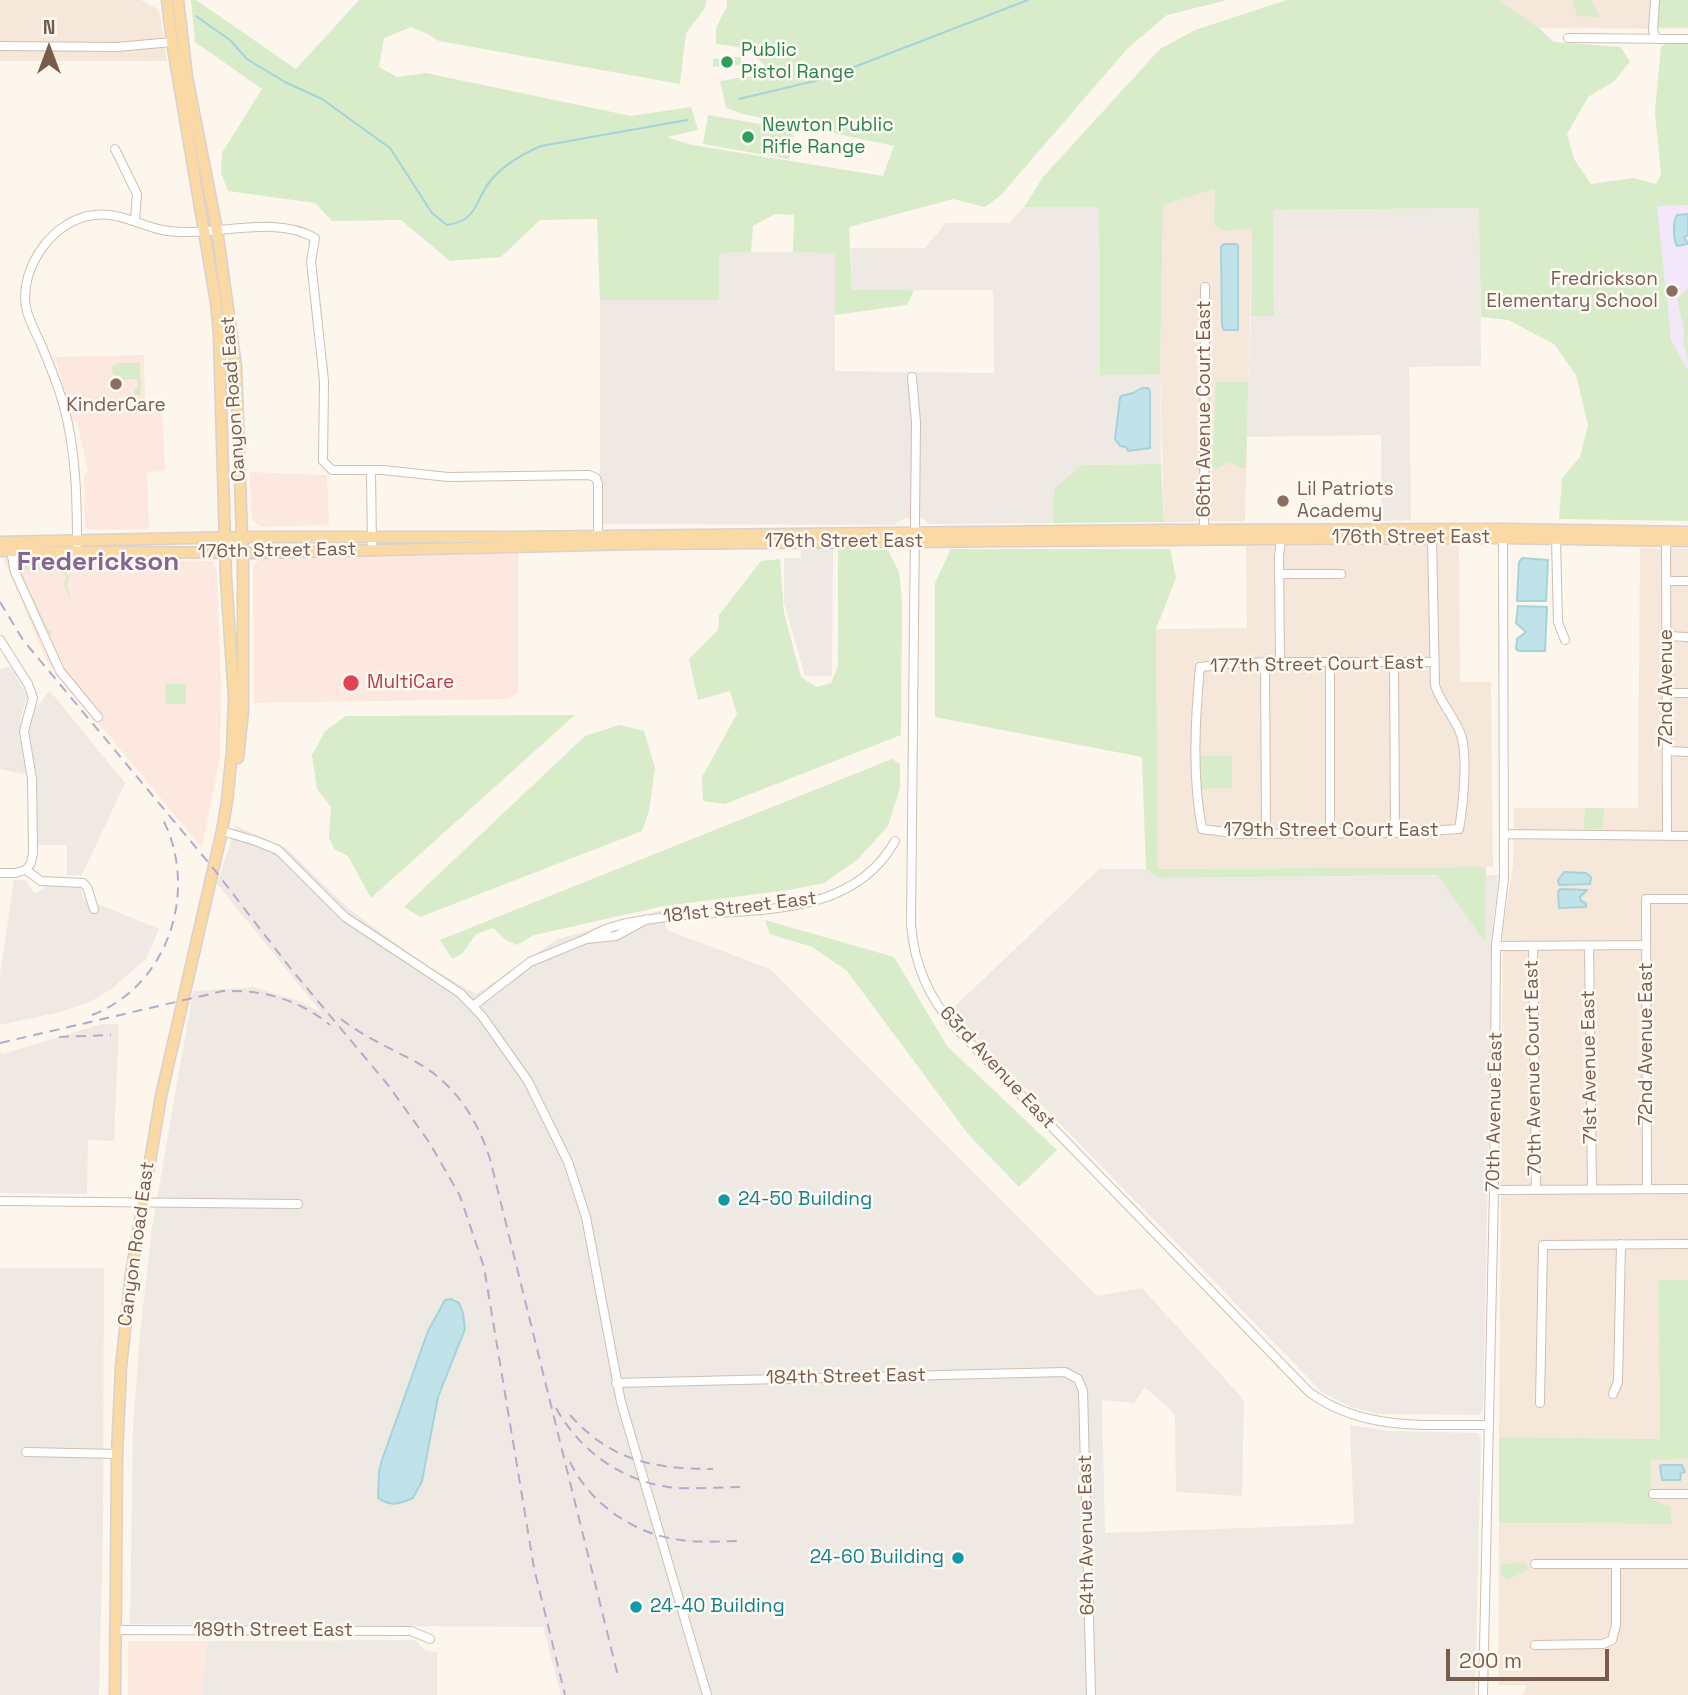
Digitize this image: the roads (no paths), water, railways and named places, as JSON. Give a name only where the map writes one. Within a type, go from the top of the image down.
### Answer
[{"type":"main road","name":"Canyon Road East","points":[[115,1695],[117,1454],[127,1307],[141,1203],[162,1096],[222,831],[227,801],[234,698],[219,334],[167,0]]},
{"type":"main road","name":"Canyon Road East","points":[[178,0],[187,77],[216,230],[236,367],[242,537],[243,711],[237,768],[227,801]]},
{"type":"main road","points":[[172,42],[178,46],[187,77]]},
{"type":"main road","points":[[1133,540],[1136,536],[1167,530]]},
{"type":"main road","name":"176th Street East","points":[[0,542],[242,553],[372,544],[595,540],[797,543],[1167,530],[1688,532]]},
{"type":"main road","points":[[797,543],[830,537],[831,533]]},
{"type":"main road","name":"176th Street East","points":[[595,540],[627,540],[635,535],[831,533],[1133,540],[1432,538],[1503,533],[1556,538],[1688,541]]},
{"type":"main road","name":"176th Street East","points":[[6,551],[226,537],[372,544]]},
{"type":"street","points":[[1655,0],[1653,31],[1657,39]]},
{"type":"street","points":[[1568,38],[1688,39]]},
{"type":"street","points":[[0,46],[117,47],[172,42]]},
{"type":"street","points":[[115,149],[138,194],[135,221]]},
{"type":"street","points":[[78,545],[77,501],[69,431],[58,388],[26,310],[24,298],[29,266],[48,237],[67,224],[94,215],[118,216],[162,230],[268,228],[295,230],[315,238],[311,261],[324,381],[323,461],[332,470],[448,477],[586,474],[596,478],[598,484],[595,540]]},
{"type":"street","name":"66th Avenue Court East","points":[[1205,287],[1205,530]]},
{"type":"street","name":"63rd Avenue East","points":[[912,377],[916,422],[911,924],[918,964],[936,1003],[956,1028],[1309,1392],[1346,1413],[1378,1422],[1489,1425]]},
{"type":"street","points":[[371,471],[372,544]]},
{"type":"street","name":"70th Avenue East","points":[[1483,1695],[1494,1190],[1496,946],[1504,878],[1505,834],[1503,533]]},
{"type":"street","points":[[1280,662],[1281,538]]},
{"type":"street","points":[[1432,538],[1434,662]]},
{"type":"street","points":[[1556,538],[1558,622],[1565,640]]},
{"type":"street","name":"72nd Avenue","points":[[1666,540],[1667,836]]},
{"type":"street","points":[[6,551],[60,671],[98,717]]},
{"type":"street","points":[[1279,574],[1341,574]]},
{"type":"street","points":[[1666,581],[1688,581]]},
{"type":"street","points":[[1667,636],[1688,637]]},
{"type":"street","points":[[0,640],[31,689],[33,703],[24,731],[32,779],[33,853],[26,870],[0,873]]},
{"type":"street","points":[[1265,662],[1266,834]]},
{"type":"street","name":"177th Street Court East","points":[[1202,829],[1197,802],[1196,708],[1200,667],[1265,662],[1434,662]]},
{"type":"street","points":[[1330,662],[1330,834]]},
{"type":"street","points":[[1394,662],[1395,833]]},
{"type":"street","name":"179th Street Court East","points":[[1202,829],[1240,834],[1330,834],[1459,829],[1462,809],[1462,738],[1438,693],[1434,662]]},
{"type":"street","points":[[1667,693],[1688,693]]},
{"type":"street","points":[[1667,751],[1688,752]]},
{"type":"street","points":[[222,831],[278,850],[345,917],[444,982],[472,1006],[502,1041],[528,1081],[568,1162],[591,1237],[616,1383],[707,1695]]},
{"type":"street","points":[[1505,834],[1688,836]]},
{"type":"street","name":"181st Street East","points":[[472,1006],[530,962],[599,931],[647,919],[789,906],[828,898],[854,885],[870,873],[895,841]]},
{"type":"street","points":[[26,870],[41,881],[83,883],[87,887],[94,909]]},
{"type":"street","name":"72nd Avenue East","points":[[1647,1189],[1646,899],[1688,899]]},
{"type":"street","points":[[1496,946],[1646,945]]},
{"type":"street","name":"70th Avenue Court East","points":[[1533,946],[1536,1190]]},
{"type":"street","name":"71st Avenue East","points":[[1589,946],[1592,1189]]},
{"type":"street","points":[[1494,1190],[1688,1189]]},
{"type":"street","points":[[0,1201],[298,1204]]},
{"type":"street","points":[[1613,1394],[1618,1382],[1621,1244]]},
{"type":"street","points":[[1540,1403],[1543,1245],[1688,1244]]},
{"type":"street","name":"184th Street East","points":[[616,1383],[1065,1372],[1075,1377]]},
{"type":"street","name":"64th Avenue East","points":[[1075,1377],[1080,1381],[1083,1391],[1091,1695]]},
{"type":"street","points":[[26,1452],[117,1454]]},
{"type":"street","points":[[1653,1494],[1688,1494]]},
{"type":"street","points":[[1535,1564],[1688,1564]]},
{"type":"street","points":[[1535,1645],[1610,1642],[1616,1630],[1616,1565]]},
{"type":"street","name":"189th Street East","points":[[115,1630],[411,1631],[430,1639]]},
{"type":"water","points":[[1688,214],[1688,235],[1684,237],[1688,244],[1677,246],[1674,226],[1677,215]]},
{"type":"water","points":[[1224,244],[1238,246],[1238,330],[1224,330],[1222,326],[1221,247]]},
{"type":"water","points":[[1148,388],[1150,391],[1150,448],[1128,451],[1115,439],[1120,398]]},
{"type":"water","points":[[1522,558],[1548,560],[1546,601],[1517,601],[1519,562]]},
{"type":"water","points":[[1518,606],[1547,607],[1545,651],[1516,649],[1517,639],[1526,632],[1516,623]]},
{"type":"water","points":[[1564,872],[1586,873],[1591,877],[1590,884],[1559,885],[1558,880]]},
{"type":"water","points":[[1560,889],[1587,890],[1580,897],[1586,907],[1559,908]]},
{"type":"water","points":[[451,1299],[459,1303],[465,1329],[438,1397],[422,1481],[413,1498],[399,1503],[387,1503],[378,1498],[382,1460],[428,1331],[445,1300]]},
{"type":"water","points":[[1662,1465],[1682,1465],[1685,1472],[1681,1473],[1680,1480],[1662,1480]]},
{"type":"waterway","points":[[739,99],[823,79],[1028,0]]},
{"type":"waterway","points":[[196,16],[230,40],[247,59],[285,82],[322,99],[390,148],[432,213],[447,225],[471,214],[491,180],[502,169],[541,146],[687,120]]},
{"type":"railway","points":[[0,602],[23,640],[213,868],[291,969],[388,1085],[429,1142],[460,1196],[484,1267],[534,1568],[565,1695]]},
{"type":"railway","points":[[92,1015],[119,1001],[141,981],[158,958],[170,931],[177,902],[178,873],[172,844],[161,816]]},
{"type":"railway","points":[[0,1043],[223,991],[253,992],[280,998],[306,1009],[330,1025]]},
{"type":"railway","points":[[341,1019],[442,1080],[471,1116],[485,1144],[618,1676]]},
{"type":"railway","points":[[59,1037],[111,1035]]},
{"type":"railway","points":[[556,1408],[578,1439],[623,1473],[659,1485],[678,1488],[743,1487]]},
{"type":"railway","points":[[570,1415],[601,1443],[635,1459],[672,1467],[713,1469]]},
{"type":"railway","points":[[570,1462],[601,1504],[630,1524],[663,1537],[688,1541],[744,1541]]},
{"type":"place","name":"Public Pistol Range","points":[[727,62]]},
{"type":"place","name":"Newton Public Rifle Range","points":[[748,137]]},
{"type":"place","name":"Fredrickson Elementary School","points":[[1672,291]]},
{"type":"place","name":"KinderCare","points":[[116,384]]},
{"type":"place","name":"Lil Patriots Academy","points":[[1283,501]]},
{"type":"place","name":"MultiCare","points":[[351,683]]},
{"type":"place","name":"24-50 Building","points":[[724,1200]]},
{"type":"place","name":"24-60 Building","points":[[958,1558]]},
{"type":"place","name":"24-40 Building","points":[[636,1607]]},
{"type":"district","name":"Frederickson","points":[[98,563]]}]
